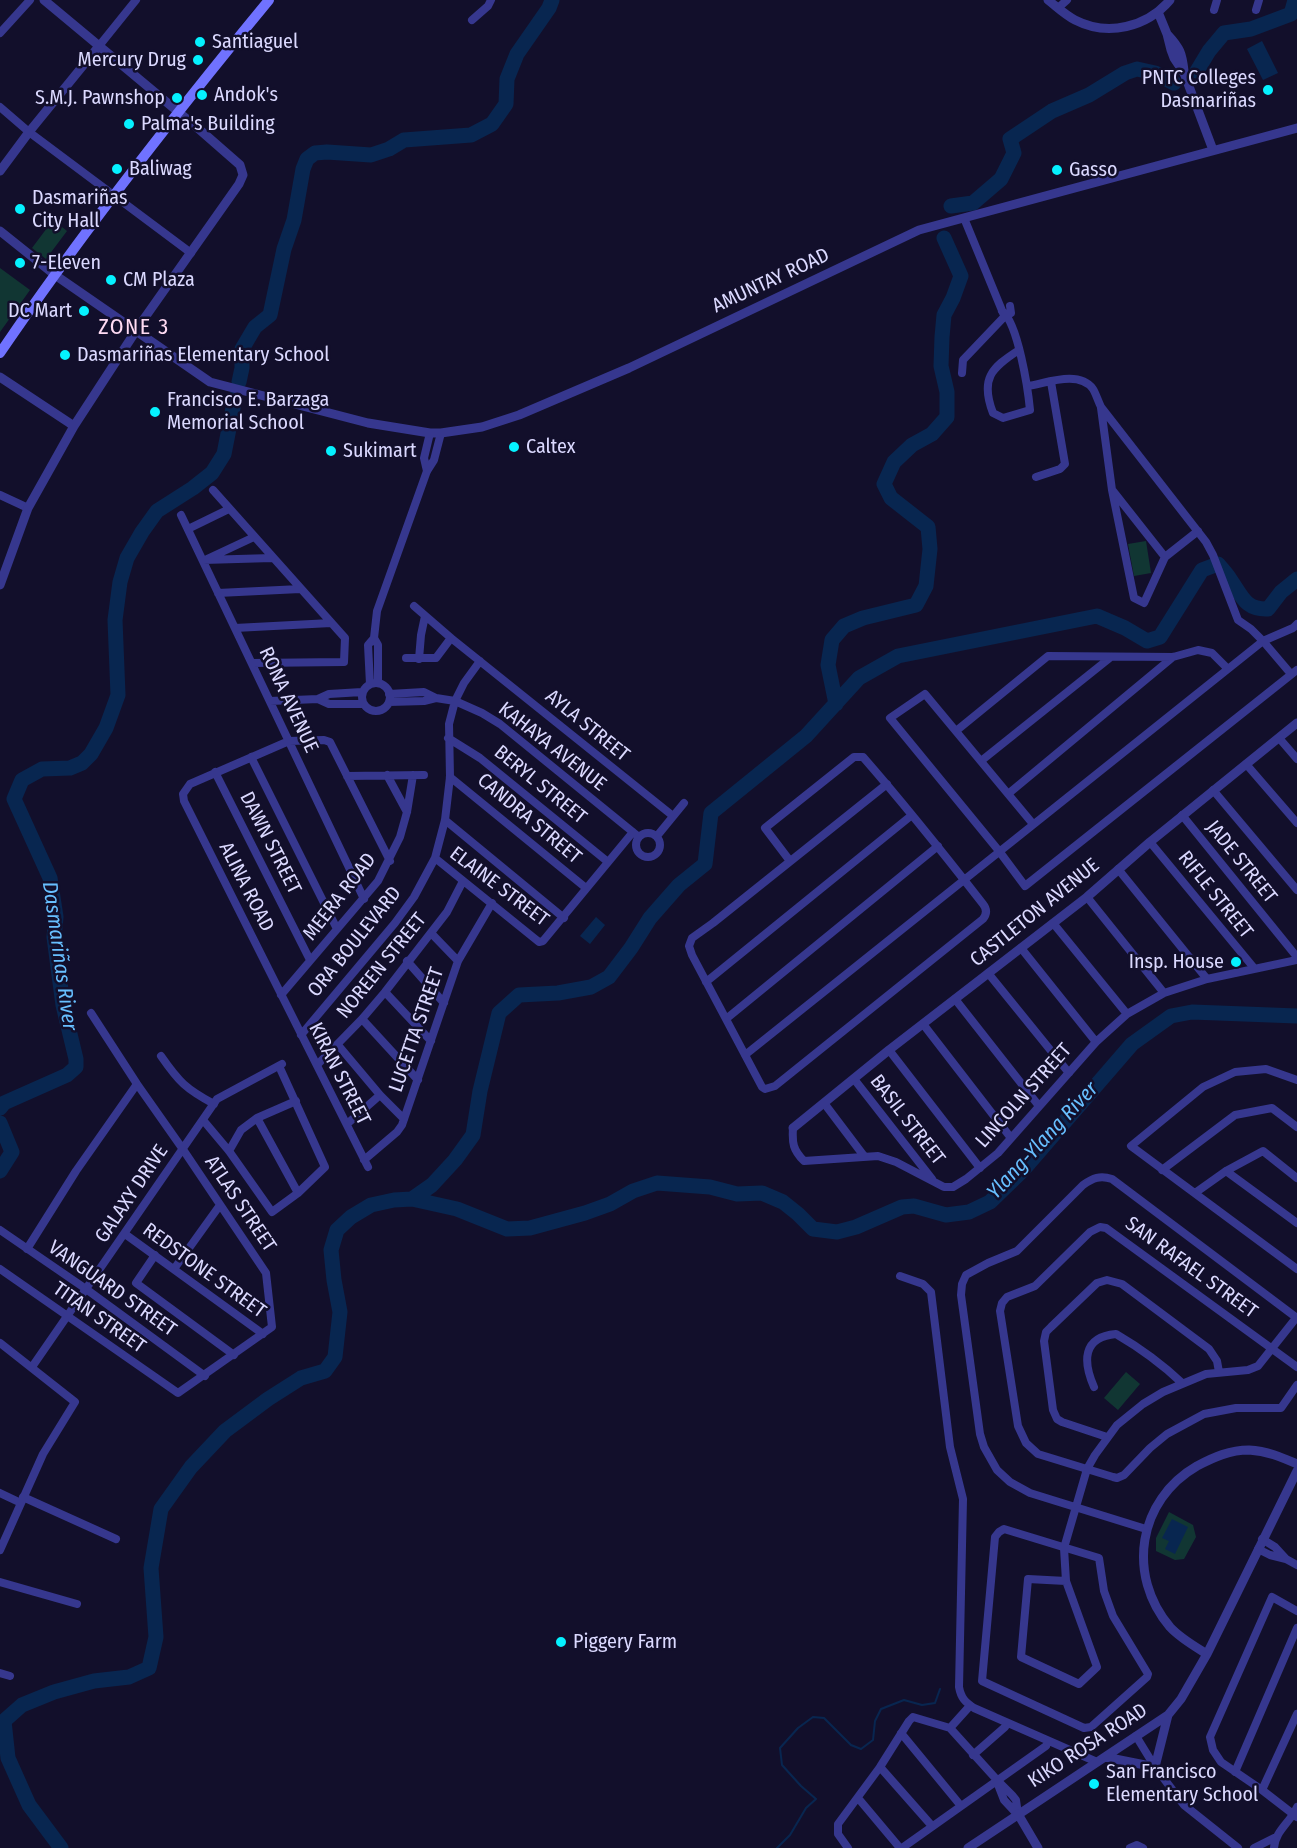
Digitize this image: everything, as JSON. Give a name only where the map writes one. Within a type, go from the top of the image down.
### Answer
[{"type":"main road","points":[[0,353],[55,275],[178,112],[269,0]]},
{"type":"street","points":[[0,33],[30,0]]},
{"type":"street","points":[[0,171],[136,0]]},
{"type":"street","points":[[472,20],[488,6],[491,0]]},
{"type":"street","points":[[1048,0],[1076,21],[1107,29],[1129,27],[1149,18],[1170,0]]},
{"type":"street","points":[[1058,8],[1067,0]]},
{"type":"street","points":[[1214,10],[1217,0]]},
{"type":"street","points":[[1256,10],[1259,0]]},
{"type":"street","points":[[0,585],[28,508],[74,426],[135,331],[242,180],[243,171],[240,165],[48,1]]},
{"type":"street","points":[[1158,12],[1167,34],[1179,46],[1184,73],[1213,150]]},
{"type":"street","points":[[0,107],[29,132],[191,253]]},
{"type":"street","name":"AMUNTAY ROAD","points":[[0,231],[55,275],[210,382],[373,424],[441,433],[482,427],[519,415],[629,368],[919,230],[1297,128]]},
{"type":"street","points":[[964,218],[1006,312],[1019,352],[1028,386],[1030,410],[1003,418],[993,412],[988,399],[987,384],[989,377],[998,367],[1019,352]]},
{"type":"street","points":[[962,373],[963,360],[1006,312]]},
{"type":"street","points":[[0,377],[74,426]]},
{"type":"street","points":[[1028,386],[1073,378],[1085,382],[1093,389],[1101,407],[1198,531],[1213,555],[1238,620],[1251,629],[1294,672],[1025,886],[890,718],[925,694],[1033,824]]},
{"type":"street","points":[[1036,477],[1062,468],[1065,464],[1051,382]]},
{"type":"street","points":[[1101,407],[1112,490],[1134,598],[1144,603],[1165,557],[1198,531]]},
{"type":"street","points":[[427,471],[424,458],[430,433]]},
{"type":"street","points":[[374,684],[368,645],[374,638],[377,611],[427,471],[434,460],[441,433]]},
{"type":"street","points":[[213,490],[345,638],[344,662],[252,663]]},
{"type":"street","points":[[1112,490],[1165,557]]},
{"type":"street","points":[[0,495],[28,508]]},
{"type":"street","points":[[188,529],[229,509]]},
{"type":"street","name":"RONA AVENUE","points":[[181,515],[364,899]]},
{"type":"street","points":[[203,560],[254,537]]},
{"type":"street","points":[[203,560],[272,558]]},
{"type":"street","points":[[218,593],[300,589]]},
{"type":"street","name":"AYLA STREET","points":[[414,606],[673,816]]},
{"type":"street","points":[[419,659],[425,616]]},
{"type":"street","points":[[235,628],[331,623]]},
{"type":"street","points":[[745,1055],[1263,641],[1297,624]]},
{"type":"street","points":[[406,658],[436,658],[451,638]]},
{"type":"street","points":[[956,731],[1048,656],[1173,657],[1198,650],[1212,653],[1228,669]]},
{"type":"street","points":[[981,761],[1111,657]]},
{"type":"street","points":[[1008,794],[1173,657]]},
{"type":"street","name":"ORA BOULEVARD","points":[[301,1035],[414,897],[435,858],[445,820],[450,777],[449,724],[455,701],[464,683],[480,661]]},
{"type":"street","points":[[270,701],[318,699],[329,694],[362,693],[374,684]]},
{"type":"street","points":[[318,699],[329,704],[363,704],[375,711],[384,709],[389,698],[385,687],[374,684]]},
{"type":"street","points":[[362,693],[363,704]]},
{"type":"street","name":"KAHAYA AVENUE","points":[[389,698],[424,702],[436,698],[455,701],[482,713],[500,724],[636,834]]},
{"type":"street","name":"CASTLETON AVENUE","points":[[793,1128],[889,1050],[1087,897],[1182,815],[1297,723]]},
{"type":"street","name":"BERYL STREET","points":[[448,738],[480,758],[608,862]]},
{"type":"street","points":[[1279,738],[1297,759]]},
{"type":"street","points":[[215,772],[289,741],[324,740],[330,742],[390,861]]},
{"type":"street","points":[[251,757],[337,929]]},
{"type":"street","points":[[790,861],[765,828],[854,757],[863,757],[887,784],[938,846],[986,907],[986,915],[784,1078],[771,1088],[765,1089],[706,982],[689,946],[692,938],[790,861],[887,784]]},
{"type":"street","points":[[1246,764],[1297,823]]},
{"type":"street","name":"ALINA ROAD","points":[[215,772],[190,784],[183,794],[184,801],[281,994]]},
{"type":"street","name":"DAWN STREET","points":[[215,772],[310,960]]},
{"type":"street","points":[[387,775],[407,812]]},
{"type":"street","name":"MEERA ROAD","points":[[281,994],[378,881],[400,837],[413,775]]},
{"type":"street","points":[[347,776],[424,775]]},
{"type":"street","name":"CANDRA STREET","points":[[450,777],[586,888]]},
{"type":"street","points":[[1213,790],[1297,890]]},
{"type":"street","points":[[657,836],[684,803]]},
{"type":"street","name":"JADE STREET","points":[[1182,815],[1297,958]]},
{"type":"street","points":[[706,982],[912,816]]},
{"type":"street","points":[[445,820],[564,918],[608,862],[636,834],[654,833],[661,843],[660,850],[651,857],[643,856],[638,851],[636,834]]},
{"type":"street","name":"RIFLE STREET","points":[[1150,842],[1254,968]]},
{"type":"street","points":[[726,1019],[938,846]]},
{"type":"street","name":"ELAINE STREET","points":[[435,858],[539,942],[543,941],[564,918]]},
{"type":"street","points":[[1118,869],[1207,979]]},
{"type":"street","name":"NOREEN STREET","points":[[317,1065],[385,992],[447,912],[463,881]]},
{"type":"street","points":[[1087,897],[1164,993]]},
{"type":"street","name":"LUCETTA STREET","points":[[366,1164],[397,1132],[404,1119],[458,961],[492,903]]},
{"type":"street","points":[[1053,923],[1127,1014]]},
{"type":"street","points":[[431,933],[458,961]]},
{"type":"street","points":[[1021,948],[1096,1042]]},
{"type":"street","name":"LINCOLN STREET","points":[[793,1128],[792,1146],[804,1161],[878,1156],[896,1162],[944,1187],[953,1187],[998,1153],[1096,1042],[1127,1014],[1164,993],[1207,979],[1297,958]]},
{"type":"street","points":[[407,961],[444,1003]]},
{"type":"street","points":[[988,973],[1069,1073]]},
{"type":"street","points":[[385,992],[431,1041]]},
{"type":"street","name":"KIRAN STREET","points":[[281,994],[366,1164]]},
{"type":"street","points":[[955,999],[1039,1106]]},
{"type":"street","name":"ATLAS STREET","points":[[91,1013],[266,1273],[272,1327],[263,1334]]},
{"type":"street","points":[[362,1019],[418,1080]]},
{"type":"street","points":[[923,1024],[1011,1138]]},
{"type":"street","points":[[338,1045],[380,1095],[404,1119]]},
{"type":"street","points":[[889,1050],[980,1168]]},
{"type":"street","points":[[161,1056],[176,1078],[191,1092],[214,1104]]},
{"type":"street","name":"GALAXY DRIVE","points":[[32,1367],[217,1099],[281,1065],[296,1101]]},
{"type":"street","points":[[1297,1080],[1266,1069],[1234,1072],[1203,1087],[1131,1146],[1297,1269]]},
{"type":"street","name":"BASIL STREET","points":[[854,1079],[934,1182]]},
{"type":"street","points":[[27,1249],[76,1170],[137,1084]]},
{"type":"street","points":[[346,1124],[380,1095]]},
{"type":"street","points":[[203,1120],[229,1151],[272,1212],[298,1193],[325,1167],[296,1101],[257,1118],[241,1130],[229,1151]]},
{"type":"street","points":[[824,1103],[864,1156]]},
{"type":"street","points":[[1162,1170],[1235,1115],[1272,1108],[1297,1127]]},
{"type":"street","points":[[257,1118],[298,1193]]},
{"type":"street","points":[[1195,1193],[1263,1151],[1297,1178]]},
{"type":"street","points":[[1226,1172],[1297,1223]]},
{"type":"street","points":[[1066,1581],[1028,1579],[1022,1657],[1079,1684],[1097,1667],[1066,1581],[1064,1548],[1076,1508],[1087,1469],[1117,1425],[1143,1404],[1182,1383],[1206,1374],[1253,1369],[1263,1363],[1296,1318],[1105,1176],[1083,1185],[1017,1251],[966,1275],[961,1295],[976,1416],[984,1447],[997,1470],[1020,1488],[1076,1508],[1146,1529]]},
{"type":"street","points":[[174,1269],[220,1205]]},
{"type":"street","name":"SAN RAFAEL STREET","points":[[1297,1367],[1111,1230],[1100,1227],[1090,1232],[1035,1286],[1007,1297],[1000,1311],[1021,1435],[1031,1449],[1038,1454],[1113,1477],[1121,1477],[1150,1448],[1184,1423],[1204,1414],[1236,1408],[1281,1408],[1297,1385]]},
{"type":"street","name":"VANGUARD STREET","points":[[0,1230],[86,1289],[205,1376]]},
{"type":"street","name":"REDSTONE STREET","points":[[125,1234],[263,1334]]},
{"type":"street","points":[[155,1255],[135,1283],[234,1355]]},
{"type":"street","name":"TITAN STREET","points":[[0,1269],[178,1393],[205,1376]]},
{"type":"street","points":[[900,1276],[923,1284],[931,1292],[951,1447],[963,1499],[960,1695],[974,1708],[1101,1759],[1155,1767]]},
{"type":"street","points":[[1107,1437],[1057,1419],[1053,1410],[1044,1341],[1046,1332],[1097,1283],[1107,1280],[1122,1284],[1209,1349],[1217,1361],[1219,1372]]},
{"type":"street","points":[[205,1376],[263,1334]]},
{"type":"street","points":[[1094,1387],[1087,1372],[1087,1356],[1090,1346],[1097,1338],[1116,1334],[1166,1368],[1182,1383]]},
{"type":"street","points":[[0,1343],[75,1402],[42,1454],[0,1550]]},
{"type":"street","points":[[1207,1654],[1190,1644],[1171,1628],[1157,1609],[1149,1586],[1143,1548],[1146,1529],[1155,1510],[1170,1487],[1187,1472],[1226,1452],[1248,1450],[1270,1453],[1297,1464]]},
{"type":"street","name":"KIKO ROSA ROAD","points":[[968,1848],[1168,1715],[1181,1699],[1207,1654],[1297,1471]]},
{"type":"street","points":[[0,1493],[116,1539]]},
{"type":"street","points":[[1004,1529],[1064,1548],[1099,1558],[1104,1591],[1113,1616],[1148,1674],[1088,1728],[982,1681],[995,1537],[1004,1529]]},
{"type":"street","points":[[1262,1539],[1275,1547],[1286,1559]]},
{"type":"street","points":[[1258,1549],[1297,1565]]},
{"type":"street","points":[[0,1582],[77,1604]]},
{"type":"street","points":[[1254,1848],[1275,1838],[1296,1813],[1221,1762],[1210,1737],[1272,1597],[1297,1611]]},
{"type":"street","points":[[1235,1772],[1297,1629]]},
{"type":"street","points":[[0,1673],[10,1676]]},
{"type":"street","points":[[950,1728],[968,1708]]},
{"type":"street","points":[[1262,1790],[1297,1714]]},
{"type":"street","points":[[1155,1767],[1168,1715]]},
{"type":"street","points":[[848,1848],[838,1834],[838,1824],[913,1717],[950,1728],[997,1780],[1004,1800],[1017,1814],[1038,1848]]},
{"type":"street","points":[[973,1755],[1005,1727]]},
{"type":"street","points":[[901,1733],[961,1806]]},
{"type":"street","points":[[1136,1736],[1155,1767],[1184,1805],[1238,1848]]},
{"type":"street","points":[[858,1798],[901,1848],[1046,1746]]},
{"type":"street","points":[[880,1767],[932,1827]]},
{"type":"street","points":[[1274,1848],[1275,1838]]},
{"type":"street","points":[[1130,1848],[1137,1845],[1143,1848]]},
{"type":"green space","points":[[53,220],[67,231],[46,259],[32,248]]},
{"type":"green space","points":[[0,268],[30,290],[0,332]]},
{"type":"green space","points":[[1146,541],[1151,573],[1134,576],[1128,544]]},
{"type":"green space","points":[[1126,1372],[1140,1384],[1118,1410],[1104,1398]]},
{"type":"green space","points":[[1169,1512],[1193,1525],[1196,1537],[1184,1559],[1175,1560],[1156,1551],[1156,1538]]},
{"type":"water","points":[[1262,41],[1278,73],[1263,80],[1247,49]]},
{"type":"water","points":[[596,917],[605,925],[590,944],[580,936]]},
{"type":"water","points":[[1172,1519],[1188,1527],[1175,1554],[1165,1549],[1169,1541],[1162,1538]]},
{"type":"waterway","name":"Dasmariñas River","points":[[239,382],[242,349],[255,327],[270,315],[307,159],[315,153],[327,152],[371,155],[389,149],[404,140],[471,135],[492,124],[506,104],[507,79],[517,54],[549,8],[552,0]]},
{"type":"waterway","points":[[1197,71],[1209,51],[1224,33],[1251,29],[1291,14],[1295,0]]},
{"type":"waterway","points":[[951,206],[973,203],[1001,179],[1014,153],[1010,139],[1052,111],[1089,95],[1125,73],[1137,69],[1155,73],[1174,83]]},
{"type":"waterway","points":[[836,704],[828,665],[832,640],[844,626],[863,618],[916,605],[926,586],[930,549],[928,527],[891,498],[884,484],[894,462],[912,445],[932,434],[947,417],[947,392],[941,366],[944,315],[961,276],[944,238]]},
{"type":"waterway","name":"Dasmariñas River","points":[[0,1108],[4,1103],[67,1075],[76,1067],[63,1005],[54,937],[56,917],[50,878],[14,799],[22,780],[42,769],[70,768],[82,763],[91,754],[106,728],[118,695],[115,620],[120,582],[127,558],[157,511],[212,473],[224,454],[235,398]]},
{"type":"waterway","points":[[412,1199],[432,1185],[455,1160],[473,1135],[480,1091],[499,1013],[519,995],[558,993],[591,987],[609,977],[650,918],[679,885],[705,864],[711,813],[806,736],[859,678],[898,656],[1097,616],[1147,641],[1160,637],[1202,570],[1218,564],[1245,601],[1260,609],[1268,609],[1281,592],[1297,579]]},
{"type":"waterway","name":"Ylang-Ylang River","points":[[61,1848],[29,1805],[8,1758],[4,1721],[22,1705],[54,1692],[94,1681],[129,1677],[149,1668],[156,1637],[151,1568],[161,1509],[191,1467],[225,1431],[301,1378],[325,1371],[335,1357],[340,1312],[331,1250],[337,1230],[351,1217],[371,1205],[412,1199],[457,1209],[507,1229],[530,1228],[585,1213],[610,1204],[633,1191],[657,1183],[710,1187],[737,1194],[762,1193],[783,1202],[813,1229],[837,1232],[856,1227],[902,1207],[914,1206],[946,1215],[969,1212],[990,1202],[1023,1170],[1132,1044],[1171,1016],[1192,1012],[1297,1016]]},
{"type":"waterway","name":"Dasmariñas River","points":[[0,1123],[12,1152],[0,1171]]},
{"type":"waterway","points":[[777,1848],[790,1835],[806,1808],[816,1799],[782,1765],[780,1748],[798,1728],[813,1717],[824,1718],[851,1745],[861,1749],[873,1740],[875,1721],[881,1709],[904,1700],[922,1705],[935,1703],[940,1689]]},
{"type":"place","name":"Santiaguel","points":[[200,42]]},
{"type":"place","name":"Mercury Drug","points":[[198,60]]},
{"type":"place","name":"PNTC Colleges Dasmariñas","points":[[1268,90]]},
{"type":"place","name":"Andok's","points":[[202,95]]},
{"type":"place","name":"S.M.J. Pawnshop","points":[[177,98]]},
{"type":"place","name":"Palma's Building","points":[[129,124]]},
{"type":"place","name":"Baliwag","points":[[117,169]]},
{"type":"place","name":"Gasso","points":[[1057,170]]},
{"type":"place","name":"Dasmariñas City Hall","points":[[20,209]]},
{"type":"place","name":"7-Eleven","points":[[20,263]]},
{"type":"place","name":"CM Plaza","points":[[111,280]]},
{"type":"place","name":"DC Mart","points":[[84,311]]},
{"type":"place","name":"Dasmariñas Elementary School","points":[[65,355]]},
{"type":"place","name":"Francisco E. Barzaga Memorial School","points":[[155,412]]},
{"type":"place","name":"Caltex","points":[[514,447]]},
{"type":"place","name":"Sukimart","points":[[331,451]]},
{"type":"place","name":"Insp. House","points":[[1236,962]]},
{"type":"place","name":"Piggery Farm","points":[[561,1642]]},
{"type":"place","name":"San Francisco Elementary School","points":[[1094,1784]]},
{"type":"district","name":"ZONE 3","points":[[134,328]]}]
